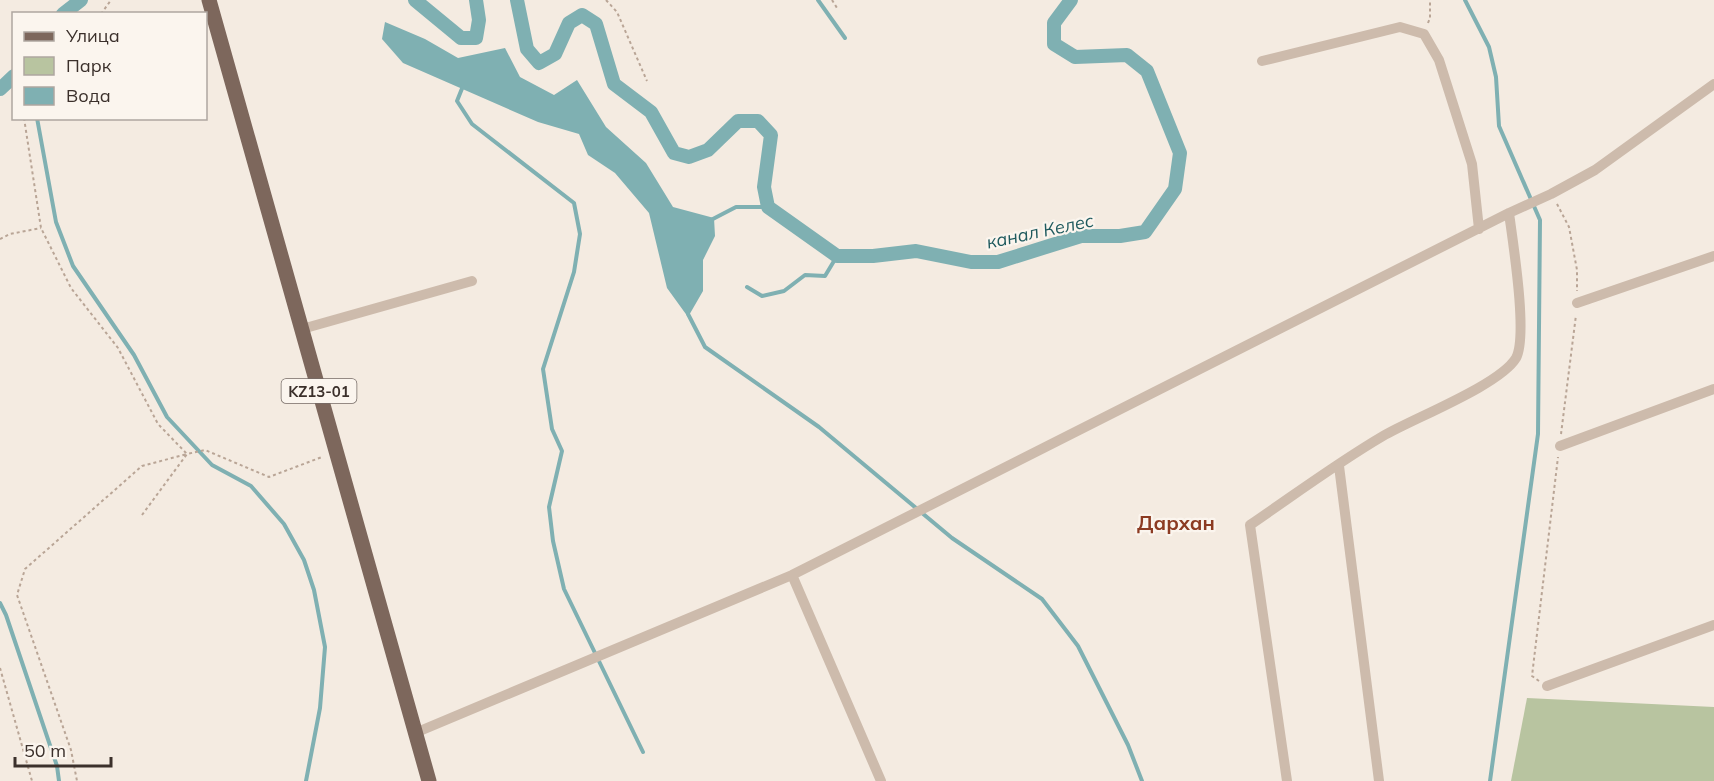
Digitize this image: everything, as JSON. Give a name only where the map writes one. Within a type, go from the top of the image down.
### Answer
[{"type":"main road","name":"KZ13-01","points":[[209,0],[429,781]]},
{"type":"street","points":[[1262,61],[1400,27],[1424,34],[1439,60],[1472,164],[1479,229]]},
{"type":"street","points":[[415,733],[792,575],[1509,213],[1551,194],[1595,170],[1714,84]]},
{"type":"street","points":[[1287,781],[1250,525],[1383,436],[1499,376],[1515,359],[1521,342],[1517,272],[1509,213]]},
{"type":"street","points":[[1577,303],[1714,256]]},
{"type":"street","points":[[302,329],[472,281]]},
{"type":"street","points":[[1560,446],[1714,389]]},
{"type":"street","points":[[1339,466],[1379,781]]},
{"type":"street","points":[[792,575],[881,781]]},
{"type":"street","points":[[1547,686],[1714,624]]},
{"type":"path","points":[[606,0],[617,12],[647,81]]},
{"type":"path","points":[[832,0],[837,8]]},
{"type":"path","points":[[1424,34],[1430,18],[1430,0]]},
{"type":"path","points":[[24,120],[41,228],[71,288],[118,348],[158,424],[187,454]]},
{"type":"path","points":[[0,239],[10,234],[41,228]]},
{"type":"path","points":[[77,781],[71,750],[17,595],[25,569],[142,466],[205,450],[269,477],[336,452]]},
{"type":"path","points":[[142,516],[187,454]]},
{"type":"path","points":[[0,668],[32,781]]},
{"type":"green space","points":[[1527,698],[1714,707],[1714,781],[1511,781]]},
{"type":"water","points":[[385,22],[425,39],[458,58],[505,48],[520,77],[554,95],[577,80],[606,127],[646,163],[673,207],[714,218],[715,236],[703,260],[703,291],[688,317],[667,288],[649,213],[615,173],[588,155],[579,134],[538,122],[403,63],[382,39]]},
{"type":"waterway","name":"канал Келес","points":[[66,12],[81,0]]},
{"type":"waterway","name":"канал Келес","points":[[415,0],[461,38],[476,38],[479,20],[476,0]]},
{"type":"waterway","name":"канал Келес","points":[[517,0],[527,49],[539,63],[555,54],[569,23],[582,15],[596,24],[614,84],[651,112],[674,153],[689,157],[708,150],[738,121],[758,121],[771,135],[764,187],[768,207],[837,256],[873,256],[916,251],[971,262],[998,262],[1081,236],[1120,236],[1145,232],[1175,189],[1180,153],[1147,71],[1127,55],[1075,57],[1054,44],[1054,23],[1071,0]]},
{"type":"waterway","points":[[818,0],[845,38]]},
{"type":"waterway","points":[[1465,0],[1489,47],[1496,77],[1499,126],[1540,220],[1538,434],[1490,781]]},
{"type":"waterway","name":"канал Келес","points":[[72,12],[74,5]]},
{"type":"waterway","name":"канал Келес","points":[[0,89],[12,78]]},
{"type":"waterway","points":[[463,86],[457,101],[472,124],[574,203],[580,234],[574,272],[543,369],[552,429],[562,451],[549,507],[553,541],[564,589],[643,752]]},
{"type":"waterway","points":[[37,120],[56,222],[73,266],[134,355],[167,417],[212,465],[251,486],[284,524],[304,560],[314,590],[325,647],[320,708],[306,781]]},
{"type":"waterway","points":[[709,221],[736,207],[768,207]]},
{"type":"waterway","points":[[747,287],[762,296],[784,291],[805,275],[825,276],[837,256]]},
{"type":"waterway","points":[[688,314],[705,347],[819,427],[952,538],[1042,599],[1078,646],[1128,745],[1142,781]]},
{"type":"waterway","points":[[0,603],[57,766],[59,781]]},
{"type":"district","name":"Дархан","points":[[1176,522]]}]
